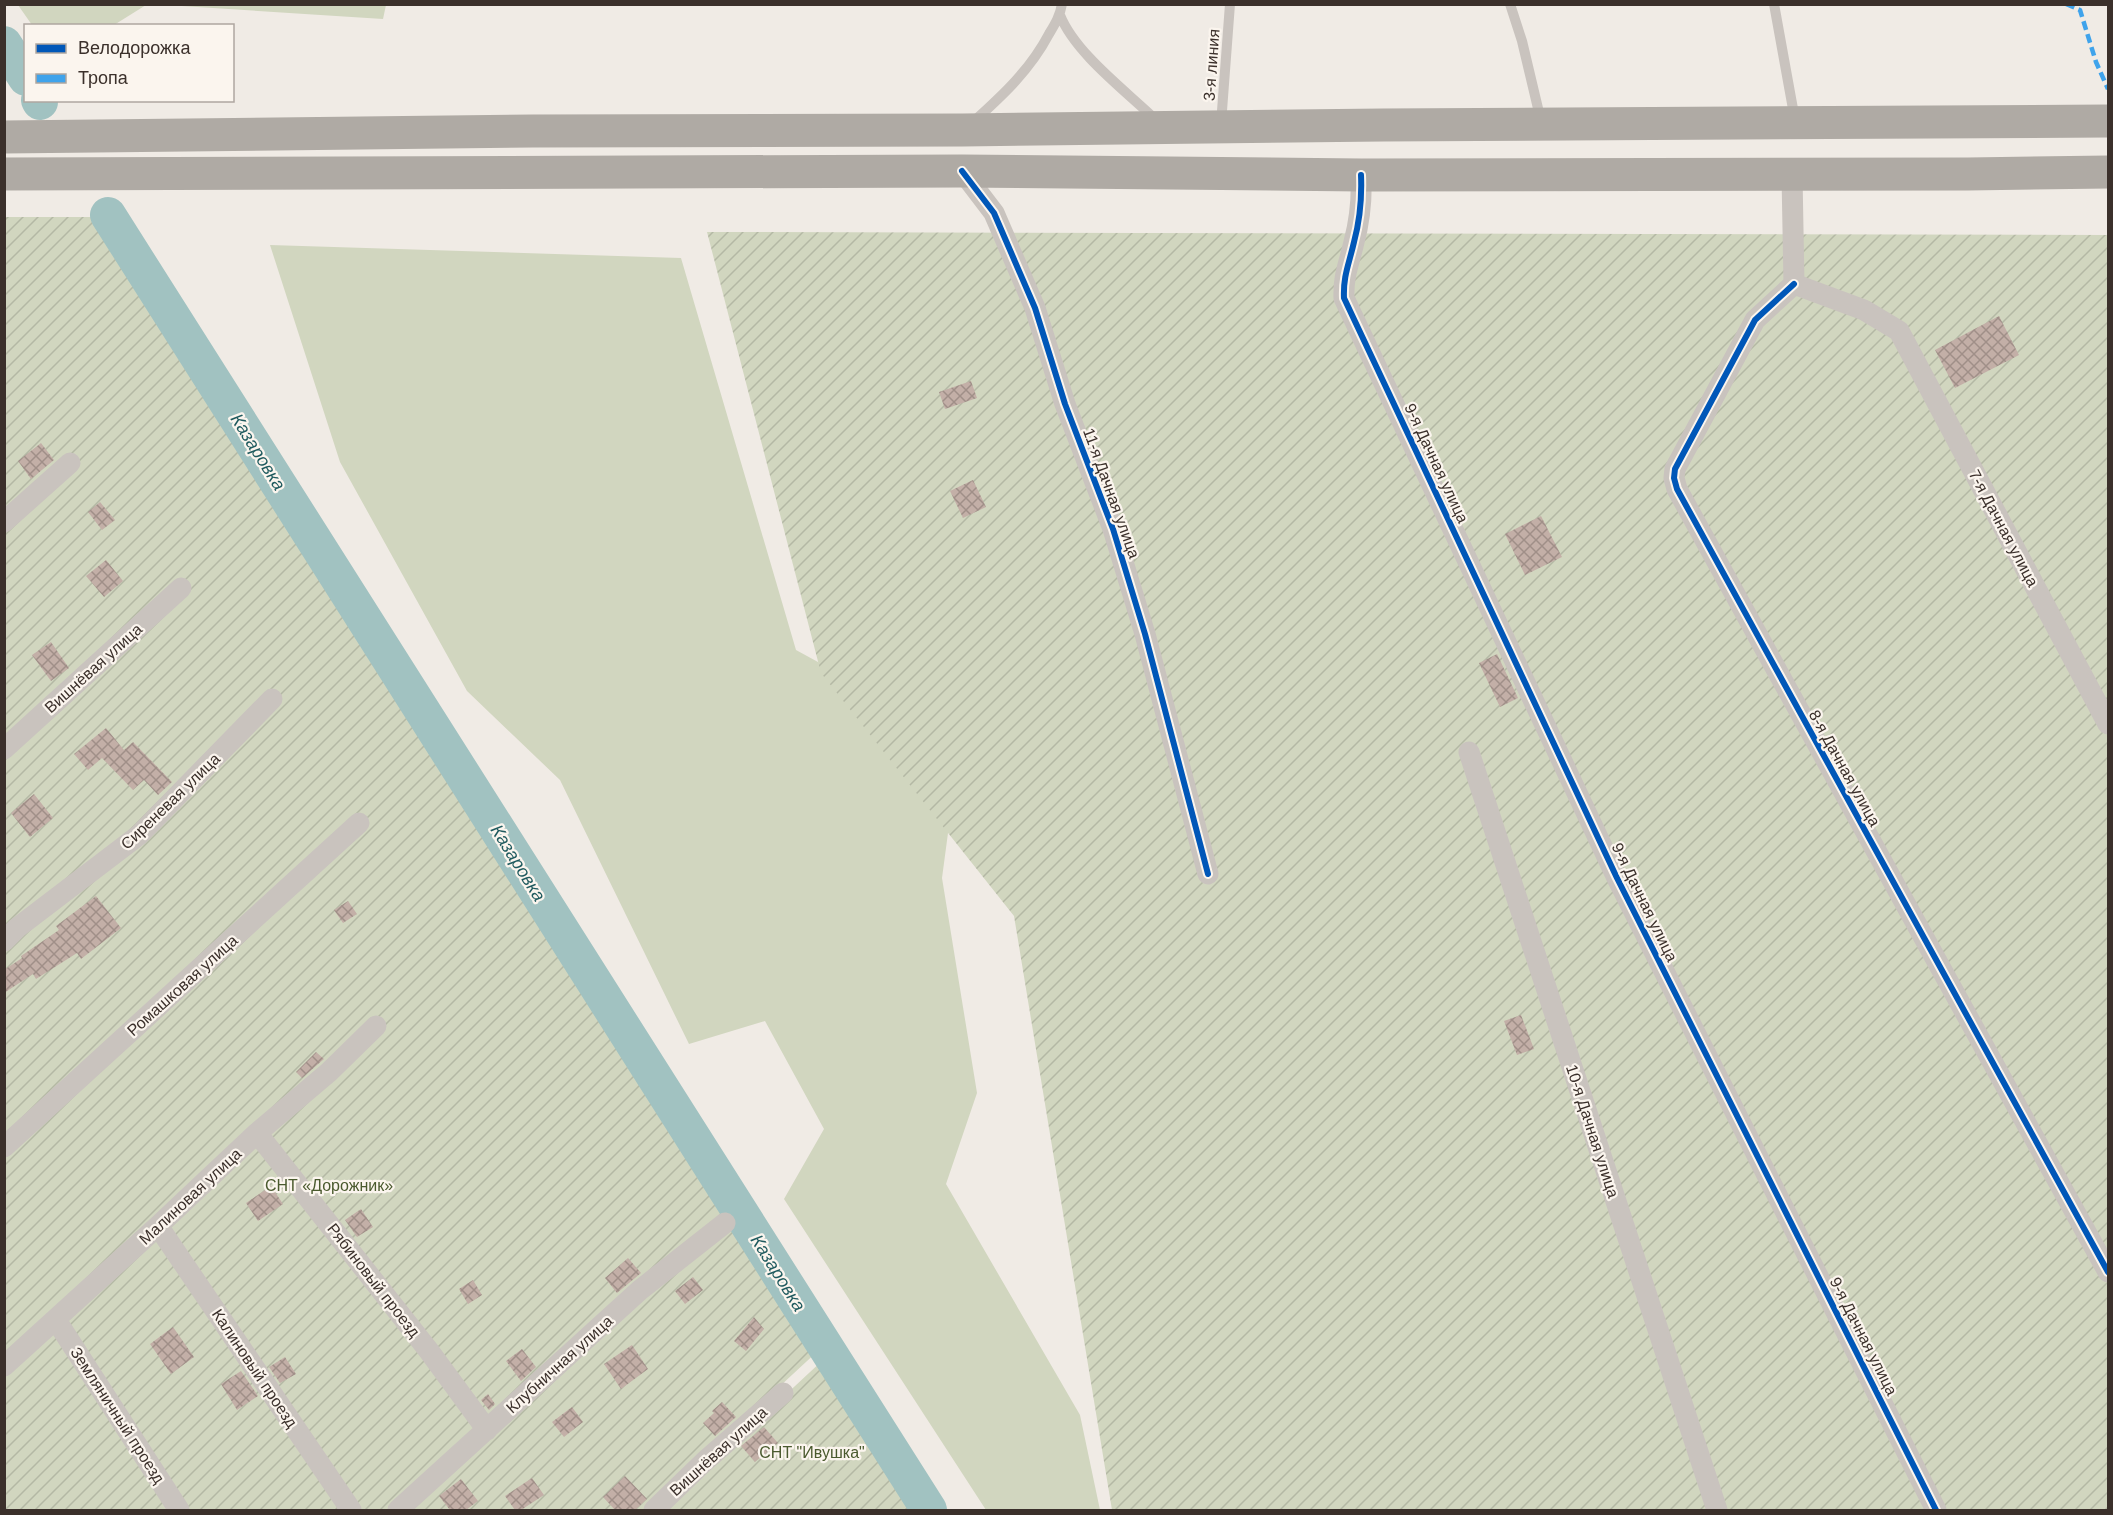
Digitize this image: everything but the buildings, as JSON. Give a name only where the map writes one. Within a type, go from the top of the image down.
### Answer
[{"type":"highway","points":[[4,136],[2109,120]]},
{"type":"highway","points":[[1748,124],[1748,175]]},
{"type":"highway","points":[[4,174],[962,171],[1361,176],[2109,172]]},
{"type":"street","name":"11-я Дачная улица","points":[[962,171],[994,213],[1035,308],[1065,404],[1113,529],[1145,634],[1208,874]]},
{"type":"street","points":[[1792,175],[1794,284]]},
{"type":"street","name":"9-я Дачная улица","points":[[1361,176],[1362,206],[1343,281],[1344,298],[1617,878],[1936,1510]]},
{"type":"street","name":"7-я Дачная улица","points":[[1794,284],[1864,310],[1899,331],[2109,724]]},
{"type":"street","name":"8-я Дачная улица","points":[[1794,284],[1755,320],[1675,469],[1674,478],[1677,489],[2109,1272]]},
{"type":"street","points":[[4,522],[70,463]]},
{"type":"street","name":"Вишнёвая улица","points":[[4,748],[181,588]]},
{"type":"street","name":"Сиреневая улица","points":[[4,941],[17,928],[139,835],[272,699]]},
{"type":"street","name":"10-я Дачная улица","points":[[1469,752],[1717,1510]]},
{"type":"street","name":"Ромашковая улица","points":[[4,1147],[359,823]]},
{"type":"street","name":"Малиновая улица","points":[[4,1366],[258,1133],[329,1072],[376,1026]]},
{"type":"street","name":"Рябиновый проезд","points":[[258,1133],[429,1351],[487,1430]]},
{"type":"street","name":"Клубничная улица","points":[[398,1510],[640,1290],[725,1223]]},
{"type":"street","name":"Калиновый проезд","points":[[159,1226],[351,1510]]},
{"type":"street","name":"Земляничный проезд","points":[[56,1320],[179,1510]]},
{"type":"street","name":"Вишнёвая улица","points":[[654,1510],[705,1461],[783,1393]]},
{"type":"lane","name":"3-я линия","points":[[1221,127],[1230,4]]},
{"type":"lane","points":[[1510,4],[1522,41],[1542,124]]},
{"type":"lane","points":[[1774,4],[1796,123]]},
{"type":"lane","points":[[1061,10],[1066,31],[1082,50],[1165,128]]},
{"type":"lane","points":[[963,130],[1010,89],[1030,65],[1061,10]]},
{"type":"green space","points":[[18,5],[146,5],[116,24],[31,24]]},
{"type":"green space","points":[[166,5],[386,5],[383,19]]},
{"type":"green space","name":"СНТ «Дорожник»","points":[[5,217],[97,217],[820,1349],[646,1510],[5,1510]]},
{"type":"green space","points":[[707,232],[2108,235],[2108,1510],[1112,1510],[1014,916],[821,673]]},
{"type":"green space","points":[[270,245],[681,258],[796,650],[873,692],[952,803],[942,878],[977,1093],[946,1184],[1080,1415],[1100,1510],[986,1510],[784,1199],[824,1129],[765,1021],[689,1044],[560,780],[467,691],[340,462]]},
{"type":"green space","name":"СНТ \"Ивушка\"","points":[[824,1359],[920,1510],[662,1510]]},
{"type":"waterway","name":"Казаровка","points":[[4,44],[24,75]]},
{"type":"waterway","name":"Казаровка","points":[[108,215],[929,1510]]},
{"type":"marked path","points":[[2066,4],[2080,10],[2096,62],[2108,89]]},
{"type":"cycle path","points":[[962,171],[994,213],[1035,308],[1065,404],[1113,529],[1145,634],[1208,874]]},
{"type":"cycle path","points":[[1361,175],[1359,217],[1345,276],[1344,298],[1617,878],[1936,1510]]},
{"type":"cycle path","points":[[1794,284],[1755,320],[1675,469],[1674,478],[1677,489],[2108,1272]]}]
